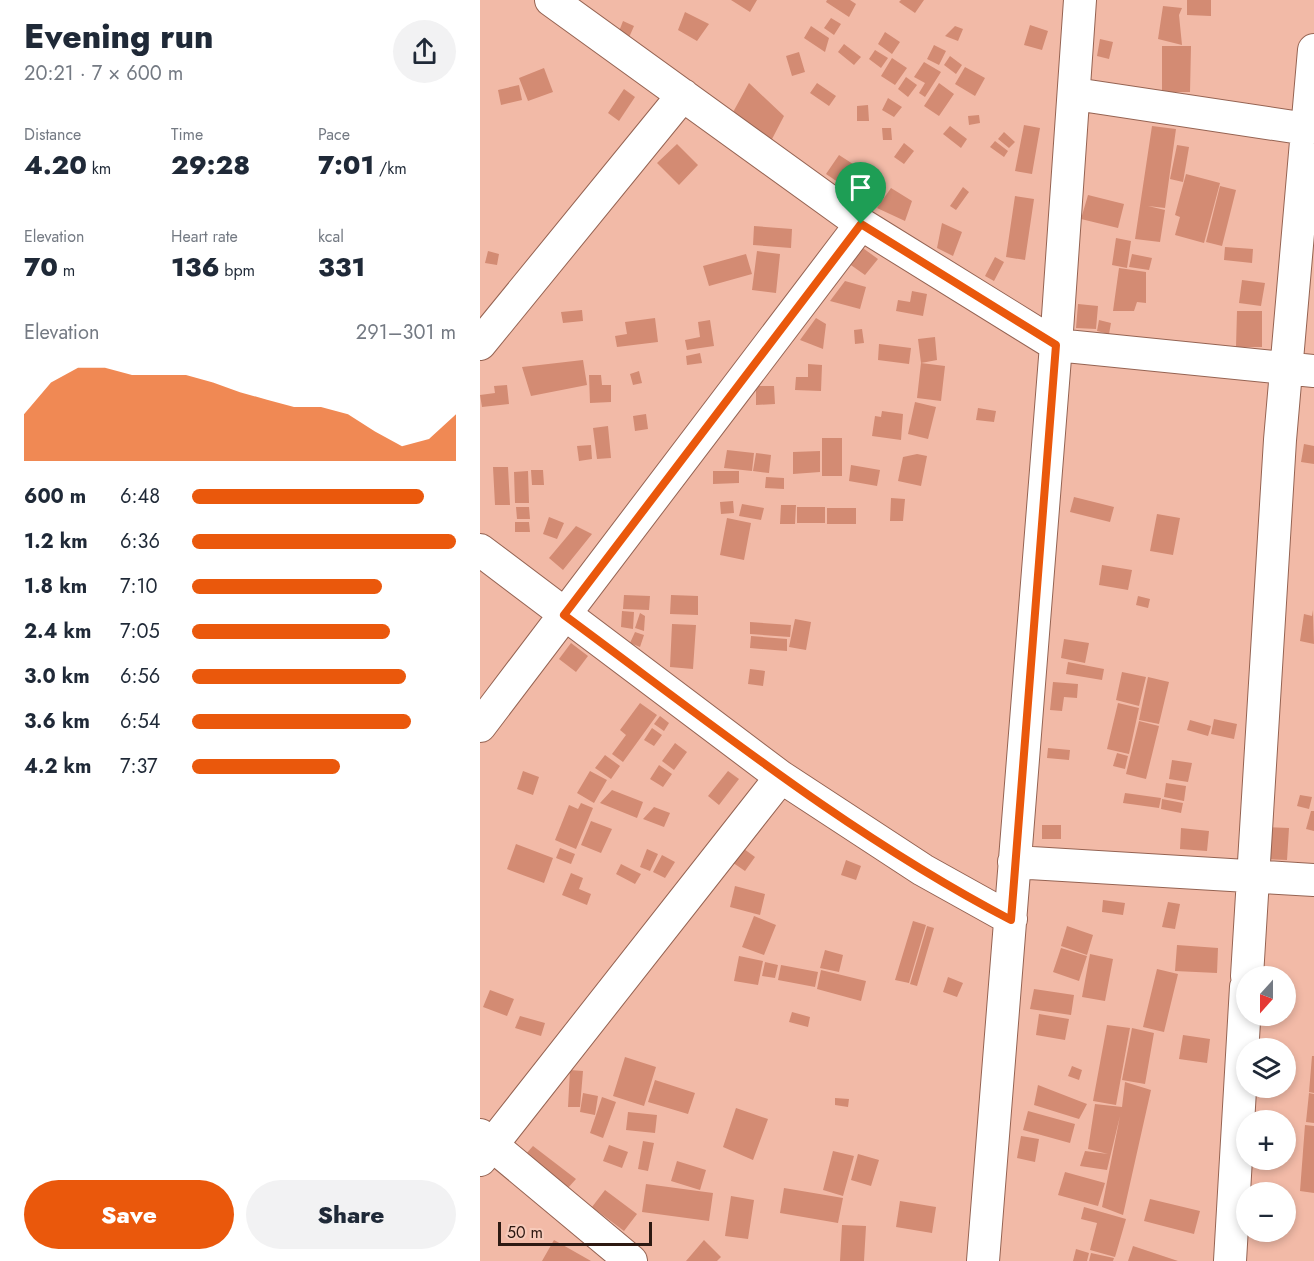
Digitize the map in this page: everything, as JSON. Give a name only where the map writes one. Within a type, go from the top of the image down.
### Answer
[{"type":"street","points":[[551,0],[861,224],[1056,345],[1301,370]]},
{"type":"street","points":[[983,1261],[1056,345],[1080,0]]},
{"type":"street","points":[[1248,966],[1280,441],[1301,370],[1307,129],[1314,50]]},
{"type":"street","points":[[1075,94],[1307,129]]},
{"type":"street","points":[[480,344],[683,95]]},
{"type":"street","points":[[480,726],[861,224]]},
{"type":"street","points":[[480,550],[781,777],[923,870],[1011,920]]},
{"type":"street","points":[[631,1261],[484,1146],[781,777]]},
{"type":"street","points":[[1014,862],[1314,880]]},
{"type":"street","points":[[1230,1261],[1244,1026]]},
{"type":"building","points":[[731,0],[757,0],[750,12]]},
{"type":"building","points":[[827,0],[850,0],[856,4],[849,17],[826,2]]},
{"type":"building","points":[[901,0],[924,0],[915,13],[899,2]]},
{"type":"building","points":[[1187,0],[1211,0],[1211,16],[1187,15]]},
{"type":"building","points":[[1163,6],[1182,8],[1179,15],[1182,45],[1158,39]]},
{"type":"building","points":[[685,12],[709,24],[697,41],[678,30]]},
{"type":"building","points":[[831,18],[841,24],[834,35],[824,28]]},
{"type":"building","points":[[623,21],[634,26],[627,42],[618,34]]},
{"type":"building","points":[[1030,25],[1048,31],[1042,50],[1024,45]]},
{"type":"building","points":[[811,26],[829,38],[825,52],[804,38]]},
{"type":"building","points":[[955,26],[963,29],[958,41],[945,36]]},
{"type":"building","points":[[885,32],[900,42],[892,54],[878,44]]},
{"type":"building","points":[[1100,39],[1113,42],[1109,59],[1097,56]]},
{"type":"building","points":[[844,44],[861,57],[854,65],[838,52]]},
{"type":"building","points":[[934,45],[946,51],[939,65],[927,59]]},
{"type":"building","points":[[1162,46],[1191,46],[1190,92],[1162,92]]},
{"type":"building","points":[[875,50],[888,58],[881,68],[869,59]]},
{"type":"building","points":[[799,52],[805,72],[792,76],[786,56]]},
{"type":"building","points":[[950,56],[962,65],[956,74],[944,65]]},
{"type":"building","points":[[892,58],[907,68],[895,85],[881,76]]},
{"type":"building","points":[[924,62],[941,72],[925,97],[919,93],[925,83],[914,77]]},
{"type":"building","points":[[965,67],[985,78],[975,96],[955,84]]},
{"type":"building","points":[[544,68],[553,92],[528,101],[519,78]]},
{"type":"building","points":[[906,77],[917,85],[908,97],[898,89]]},
{"type":"building","points":[[749,83],[784,116],[771,141],[732,114]]},
{"type":"building","points":[[817,83],[836,96],[829,106],[810,93]]},
{"type":"building","points":[[939,83],[954,94],[939,116],[924,106]]},
{"type":"building","points":[[519,85],[522,100],[501,105],[498,90]]},
{"type":"building","points":[[624,89],[635,97],[619,121],[608,113]]},
{"type":"building","points":[[888,98],[902,107],[894,117],[882,110]]},
{"type":"building","points":[[868,105],[869,121],[857,121],[857,106]]},
{"type":"building","points":[[979,115],[980,123],[969,125],[968,116]]},
{"type":"building","points":[[1024,125],[1040,128],[1032,174],[1015,171]]},
{"type":"building","points":[[950,126],[967,139],[961,148],[943,134]]},
{"type":"building","points":[[1152,126],[1176,129],[1165,208],[1148,206],[1165,210],[1160,242],[1135,239]]},
{"type":"building","points":[[882,128],[891,128],[892,140],[883,140]]},
{"type":"building","points":[[1004,132],[1015,142],[1009,148],[998,139]]},
{"type":"building","points":[[995,141],[1008,151],[1004,157],[990,147]]},
{"type":"building","points":[[904,143],[914,151],[904,164],[894,157]]},
{"type":"building","points":[[677,144],[698,165],[679,185],[657,163]]},
{"type":"building","points":[[1177,145],[1189,147],[1183,182],[1170,179]]},
{"type":"building","points":[[839,155],[870,175],[860,197],[826,174]]},
{"type":"building","points":[[1186,174],[1220,183],[1204,243],[1175,235],[1180,217],[1175,215]]},
{"type":"building","points":[[1220,186],[1236,190],[1222,246],[1206,242]]},
{"type":"building","points":[[963,187],[969,192],[956,210],[950,206]]},
{"type":"building","points":[[891,188],[912,201],[905,221],[877,208]]},
{"type":"building","points":[[1088,195],[1124,204],[1118,228],[1081,219]]},
{"type":"building","points":[[1015,196],[1034,199],[1025,260],[1006,257]]},
{"type":"building","points":[[942,223],[962,232],[953,256],[937,248]]},
{"type":"building","points":[[754,226],[792,229],[791,248],[753,245]]},
{"type":"building","points":[[1116,238],[1131,241],[1127,268],[1112,265]]},
{"type":"building","points":[[860,246],[878,259],[865,275],[848,263]]},
{"type":"building","points":[[1225,247],[1253,249],[1252,263],[1224,260]]},
{"type":"building","points":[[488,251],[499,254],[497,265],[485,263]]},
{"type":"building","points":[[757,251],[780,254],[776,293],[752,290]]},
{"type":"building","points":[[746,254],[752,274],[709,286],[703,266]]},
{"type":"building","points":[[1132,254],[1152,258],[1149,270],[1129,267]]},
{"type":"building","points":[[995,257],[1004,262],[994,281],[985,276]]},
{"type":"building","points":[[1119,268],[1146,272],[1146,303],[1137,302],[1134,311],[1113,311]]},
{"type":"building","points":[[1242,280],[1265,283],[1261,306],[1239,303]]},
{"type":"building","points":[[845,281],[866,287],[860,309],[830,301]]},
{"type":"building","points":[[912,291],[927,294],[923,316],[896,311],[898,300],[910,302]]},
{"type":"building","points":[[1078,304],[1098,306],[1096,329],[1076,328]]},
{"type":"building","points":[[582,310],[583,321],[563,323],[561,312]]},
{"type":"building","points":[[1237,311],[1262,311],[1262,347],[1236,347]]},
{"type":"building","points":[[655,318],[658,342],[617,347],[615,336],[627,334],[625,322]]},
{"type":"building","points":[[816,318],[826,324],[823,349],[800,340]]},
{"type":"building","points":[[710,320],[714,346],[687,350],[685,340],[700,337],[698,322]]},
{"type":"building","points":[[1099,320],[1111,323],[1109,334],[1097,331]]},
{"type":"building","points":[[862,329],[864,343],[855,344],[854,330]]},
{"type":"building","points":[[935,337],[937,360],[921,363],[918,339]]},
{"type":"building","points":[[879,344],[911,348],[909,364],[878,360]]},
{"type":"building","points":[[700,353],[702,363],[687,365],[686,356]]},
{"type":"building","points":[[583,360],[587,385],[531,396],[522,367]]},
{"type":"building","points":[[921,363],[945,366],[941,401],[917,398]]},
{"type":"building","points":[[808,364],[822,365],[821,391],[795,390],[796,377],[808,377]]},
{"type":"building","points":[[639,371],[642,383],[633,385],[630,374]]},
{"type":"building","points":[[589,375],[601,375],[602,385],[611,385],[611,402],[590,403]]},
{"type":"building","points":[[507,385],[509,404],[482,407],[480,395],[495,393],[494,386]]},
{"type":"building","points":[[756,386],[774,386],[775,404],[756,405]]},
{"type":"building","points":[[915,402],[936,407],[928,439],[908,434]]},
{"type":"building","points":[[978,408],[996,411],[994,422],[976,420]]},
{"type":"building","points":[[882,411],[903,414],[901,440],[872,436],[875,416],[881,417]]},
{"type":"building","points":[[646,414],[648,429],[635,431],[633,416]]},
{"type":"building","points":[[608,426],[611,458],[597,459],[593,428]]},
{"type":"building","points":[[822,438],[842,438],[842,476],[822,476]]},
{"type":"building","points":[[1304,444],[1314,446],[1314,464],[1301,462]]},
{"type":"building","points":[[591,445],[592,459],[579,461],[577,446]]},
{"type":"building","points":[[727,450],[754,453],[752,471],[724,468]]},
{"type":"building","points":[[820,451],[820,472],[793,474],[793,452]]},
{"type":"building","points":[[756,453],[771,455],[769,473],[753,471]]},
{"type":"building","points":[[917,454],[927,456],[921,486],[898,481],[903,457]]},
{"type":"building","points":[[851,465],[880,470],[877,486],[849,481]]},
{"type":"building","points":[[493,467],[508,467],[510,505],[495,505]]},
{"type":"building","points":[[531,470],[543,470],[544,485],[532,485]]},
{"type":"building","points":[[528,471],[529,503],[515,503],[514,472]]},
{"type":"building","points":[[713,471],[739,471],[739,483],[713,484]]},
{"type":"building","points":[[766,477],[784,478],[784,489],[765,488]]},
{"type":"building","points":[[1074,497],[1114,507],[1110,522],[1070,512]]},
{"type":"building","points":[[891,498],[905,499],[903,521],[890,521]]},
{"type":"building","points":[[733,501],[734,513],[721,514],[720,502]]},
{"type":"building","points":[[742,504],[764,508],[761,520],[739,516]]},
{"type":"building","points":[[781,505],[796,505],[795,524],[780,524]]},
{"type":"building","points":[[516,507],[529,507],[530,519],[517,519]]},
{"type":"building","points":[[797,507],[825,507],[825,523],[797,523]]},
{"type":"building","points":[[827,508],[856,508],[856,524],[827,524]]},
{"type":"building","points":[[1157,514],[1180,518],[1173,555],[1150,551]]},
{"type":"building","points":[[549,517],[564,523],[557,539],[543,534]]},
{"type":"building","points":[[727,518],[751,523],[744,560],[720,555]]},
{"type":"building","points":[[515,522],[529,522],[530,532],[515,532]]},
{"type":"building","points":[[576,526],[592,534],[563,570],[549,558]]},
{"type":"building","points":[[1102,565],[1132,570],[1128,590],[1099,585]]},
{"type":"building","points":[[624,595],[650,596],[649,610],[623,609]]},
{"type":"building","points":[[671,595],[698,596],[698,615],[670,614]]},
{"type":"building","points":[[1138,596],[1150,599],[1148,608],[1136,605]]},
{"type":"building","points":[[1313,610],[1314,644],[1300,641],[1304,614],[1312,616]]},
{"type":"building","points":[[622,611],[634,612],[633,629],[621,627]]},
{"type":"building","points":[[640,613],[645,616],[644,631],[635,628]]},
{"type":"building","points":[[795,619],[811,622],[806,650],[789,647]]},
{"type":"building","points":[[750,622],[791,625],[790,637],[750,634]]},
{"type":"building","points":[[672,624],[696,625],[693,669],[670,667]]},
{"type":"building","points":[[635,632],[644,635],[640,647],[630,643]]},
{"type":"building","points":[[751,636],[787,639],[787,651],[750,648]]},
{"type":"building","points":[[1064,639],[1089,643],[1085,663],[1061,658]]},
{"type":"building","points":[[571,643],[588,656],[576,672],[559,659]]},
{"type":"building","points":[[1068,662],[1104,669],[1102,680],[1066,674]]},
{"type":"building","points":[[750,669],[765,671],[763,686],[748,684]]},
{"type":"building","points":[[1122,672],[1146,677],[1139,706],[1116,700]]},
{"type":"building","points":[[1148,677],[1169,682],[1159,724],[1139,720]]},
{"type":"building","points":[[1053,682],[1078,684],[1077,698],[1064,697],[1062,711],[1050,710]]},
{"type":"building","points":[[640,703],[657,715],[623,762],[612,754],[626,735],[620,730]]},
{"type":"building","points":[[1118,703],[1139,708],[1129,754],[1107,749]]},
{"type":"building","points":[[660,716],[669,723],[664,731],[654,724]]},
{"type":"building","points":[[1214,719],[1237,724],[1234,739],[1211,734]]},
{"type":"building","points":[[1190,720],[1211,726],[1208,736],[1187,730]]},
{"type":"building","points":[[1139,721],[1159,726],[1146,779],[1126,774]]},
{"type":"building","points":[[652,728],[662,735],[654,746],[644,740]]},
{"type":"building","points":[[675,743],[687,752],[674,770],[662,761]]},
{"type":"building","points":[[1048,748],[1070,750],[1069,760],[1047,758]]},
{"type":"building","points":[[1117,753],[1128,756],[1125,769],[1113,766]]},
{"type":"building","points":[[605,755],[620,766],[611,779],[595,768]]},
{"type":"building","points":[[1172,760],[1192,763],[1188,782],[1169,779]]},
{"type":"building","points":[[659,765],[672,774],[663,787],[650,779]]},
{"type":"building","points":[[523,771],[539,777],[533,795],[517,789]]},
{"type":"building","points":[[590,771],[607,780],[594,803],[577,793]]},
{"type":"building","points":[[728,771],[739,779],[719,805],[708,796]]},
{"type":"building","points":[[1166,783],[1186,786],[1184,801],[1164,797]]},
{"type":"building","points":[[612,790],[643,802],[637,818],[600,803]]},
{"type":"building","points":[[1125,793],[1161,798],[1159,808],[1123,803]]},
{"type":"building","points":[[1300,795],[1312,797],[1309,809],[1297,806]]},
{"type":"building","points":[[1162,799],[1183,803],[1181,813],[1161,809]]},
{"type":"building","points":[[581,803],[593,808],[576,849],[555,840],[569,805],[578,809]]},
{"type":"building","points":[[654,807],[670,813],[664,827],[643,819]]},
{"type":"building","points":[[1311,811],[1314,811],[1314,831],[1306,829]]},
{"type":"building","points":[[591,821],[612,829],[601,853],[581,845]]},
{"type":"building","points":[[1042,825],[1061,825],[1061,839],[1042,839]]},
{"type":"building","points":[[1265,827],[1289,828],[1287,860],[1263,859]]},
{"type":"building","points":[[1181,828],[1209,831],[1207,851],[1180,849]]},
{"type":"building","points":[[516,844],[553,858],[544,883],[507,869]]},
{"type":"building","points":[[740,846],[755,857],[745,871],[729,860]]},
{"type":"building","points":[[560,848],[575,854],[571,864],[556,858]]},
{"type":"building","points":[[647,849],[658,854],[650,871],[640,867]]},
{"type":"building","points":[[662,855],[675,862],[665,878],[653,872]]},
{"type":"building","points":[[846,860],[861,866],[856,880],[841,875]]},
{"type":"building","points":[[621,864],[641,874],[635,884],[616,874]]},
{"type":"building","points":[[571,873],[583,878],[579,889],[591,894],[587,905],[562,895]]},
{"type":"building","points":[[735,886],[765,894],[760,915],[730,907]]},
{"type":"building","points":[[1103,900],[1125,903],[1123,915],[1102,912]]},
{"type":"building","points":[[1168,902],[1180,904],[1175,929],[1162,927]]},
{"type":"building","points":[[754,916],[776,925],[764,955],[742,947]]},
{"type":"building","points":[[913,921],[926,925],[909,983],[895,980]]},
{"type":"building","points":[[927,926],[934,928],[917,986],[910,984]]},
{"type":"building","points":[[1067,926],[1093,935],[1087,955],[1061,946]]},
{"type":"building","points":[[1177,945],[1218,948],[1217,973],[1175,971]]},
{"type":"building","points":[[1061,948],[1087,956],[1079,981],[1053,972]]},
{"type":"building","points":[[825,950],[843,955],[839,972],[820,968]]},
{"type":"building","points":[[1090,954],[1113,959],[1105,1001],[1082,997]]},
{"type":"building","points":[[739,956],[763,961],[758,985],[734,981]]},
{"type":"building","points":[[765,962],[778,965],[775,978],[762,976]]},
{"type":"building","points":[[781,965],[818,972],[815,987],[778,980]]},
{"type":"building","points":[[1157,969],[1178,974],[1164,1032],[1143,1027]]},
{"type":"building","points":[[821,970],[866,981],[861,1001],[817,989]]},
{"type":"building","points":[[948,977],[963,983],[957,997],[943,992]]},
{"type":"building","points":[[1034,989],[1074,995],[1071,1015],[1030,1009]]},
{"type":"building","points":[[490,990],[514,999],[507,1016],[483,1007]]},
{"type":"building","points":[[792,1012],[810,1017],[808,1027],[789,1022]]},
{"type":"building","points":[[1039,1014],[1069,1019],[1065,1040],[1036,1035]]},
{"type":"building","points":[[520,1016],[545,1023],[541,1036],[515,1028]]},
{"type":"building","points":[[1107,1025],[1130,1028],[1116,1105],[1093,1101]]},
{"type":"building","points":[[1132,1028],[1154,1033],[1145,1084],[1122,1080]]},
{"type":"building","points":[[1183,1035],[1210,1039],[1207,1063],[1179,1059]]},
{"type":"building","points":[[1312,1056],[1314,1056],[1314,1093],[1309,1092]]},
{"type":"building","points":[[625,1057],[656,1067],[644,1106],[613,1096]]},
{"type":"building","points":[[1072,1066],[1082,1070],[1079,1080],[1068,1076]]},
{"type":"building","points":[[570,1070],[583,1071],[580,1107],[568,1107]]},
{"type":"building","points":[[655,1080],[695,1093],[688,1114],[648,1102]]},
{"type":"building","points":[[1125,1082],[1151,1090],[1123,1215],[1102,1207],[1120,1116],[1107,1170],[1080,1166],[1085,1151],[1108,1154],[1088,1149],[1095,1104],[1122,1107]]},
{"type":"building","points":[[1038,1085],[1087,1104],[1079,1119],[1034,1105]]},
{"type":"building","points":[[583,1093],[598,1096],[595,1115],[580,1112]]},
{"type":"building","points":[[1309,1093],[1314,1094],[1314,1123],[1306,1122]]},
{"type":"building","points":[[602,1097],[616,1102],[603,1138],[590,1133]]},
{"type":"building","points":[[835,1098],[849,1099],[848,1107],[835,1105]]},
{"type":"building","points":[[736,1108],[768,1119],[753,1160],[723,1147]]},
{"type":"building","points":[[1028,1111],[1075,1124],[1070,1143],[1023,1130]]},
{"type":"building","points":[[628,1112],[657,1115],[655,1133],[626,1130]]},
{"type":"building","points":[[1305,1125],[1314,1126],[1314,1193],[1300,1191]]},
{"type":"building","points":[[1021,1136],[1039,1139],[1035,1162],[1017,1158]]},
{"type":"building","points":[[643,1141],[654,1143],[648,1171],[638,1169]]},
{"type":"building","points":[[609,1145],[628,1152],[622,1168],[603,1161]]},
{"type":"building","points":[[533,1146],[576,1179],[567,1189],[524,1156]]},
{"type":"building","points":[[833,1151],[854,1156],[843,1196],[823,1190]]},
{"type":"building","points":[[858,1154],[879,1160],[871,1186],[851,1180]]},
{"type":"building","points":[[677,1161],[706,1170],[700,1190],[671,1181]]},
{"type":"building","points":[[1065,1172],[1105,1183],[1098,1206],[1058,1195]]},
{"type":"building","points":[[646,1184],[713,1193],[709,1221],[642,1212]]},
{"type":"building","points":[[784,1188],[843,1198],[838,1223],[780,1213]]},
{"type":"building","points":[[605,1190],[637,1214],[624,1231],[592,1207]]},
{"type":"building","points":[[731,1196],[754,1200],[748,1239],[725,1236]]},
{"type":"building","points":[[1150,1199],[1200,1211],[1194,1234],[1144,1221]]},
{"type":"building","points":[[900,1201],[936,1207],[932,1233],[896,1227]]},
{"type":"building","points":[[1084,1207],[1126,1219],[1115,1257],[1090,1250],[1097,1223],[1081,1219]]},
{"type":"building","points":[[842,1225],[866,1226],[864,1261],[840,1261]]},
{"type":"building","points":[[554,1240],[591,1261],[542,1261]]},
{"type":"building","points":[[704,1240],[721,1257],[717,1261],[686,1261]]},
{"type":"building","points":[[1133,1246],[1178,1261],[1128,1261]]},
{"type":"building","points":[[1076,1249],[1089,1253],[1087,1261],[1073,1261]]},
{"type":"building","points":[[1091,1253],[1114,1258],[1113,1261],[1089,1261]]},
{"type":"route","points":[[861,224],[1056,345],[1011,920],[923,870],[781,777],[564,615],[683,455],[861,224]]}]
